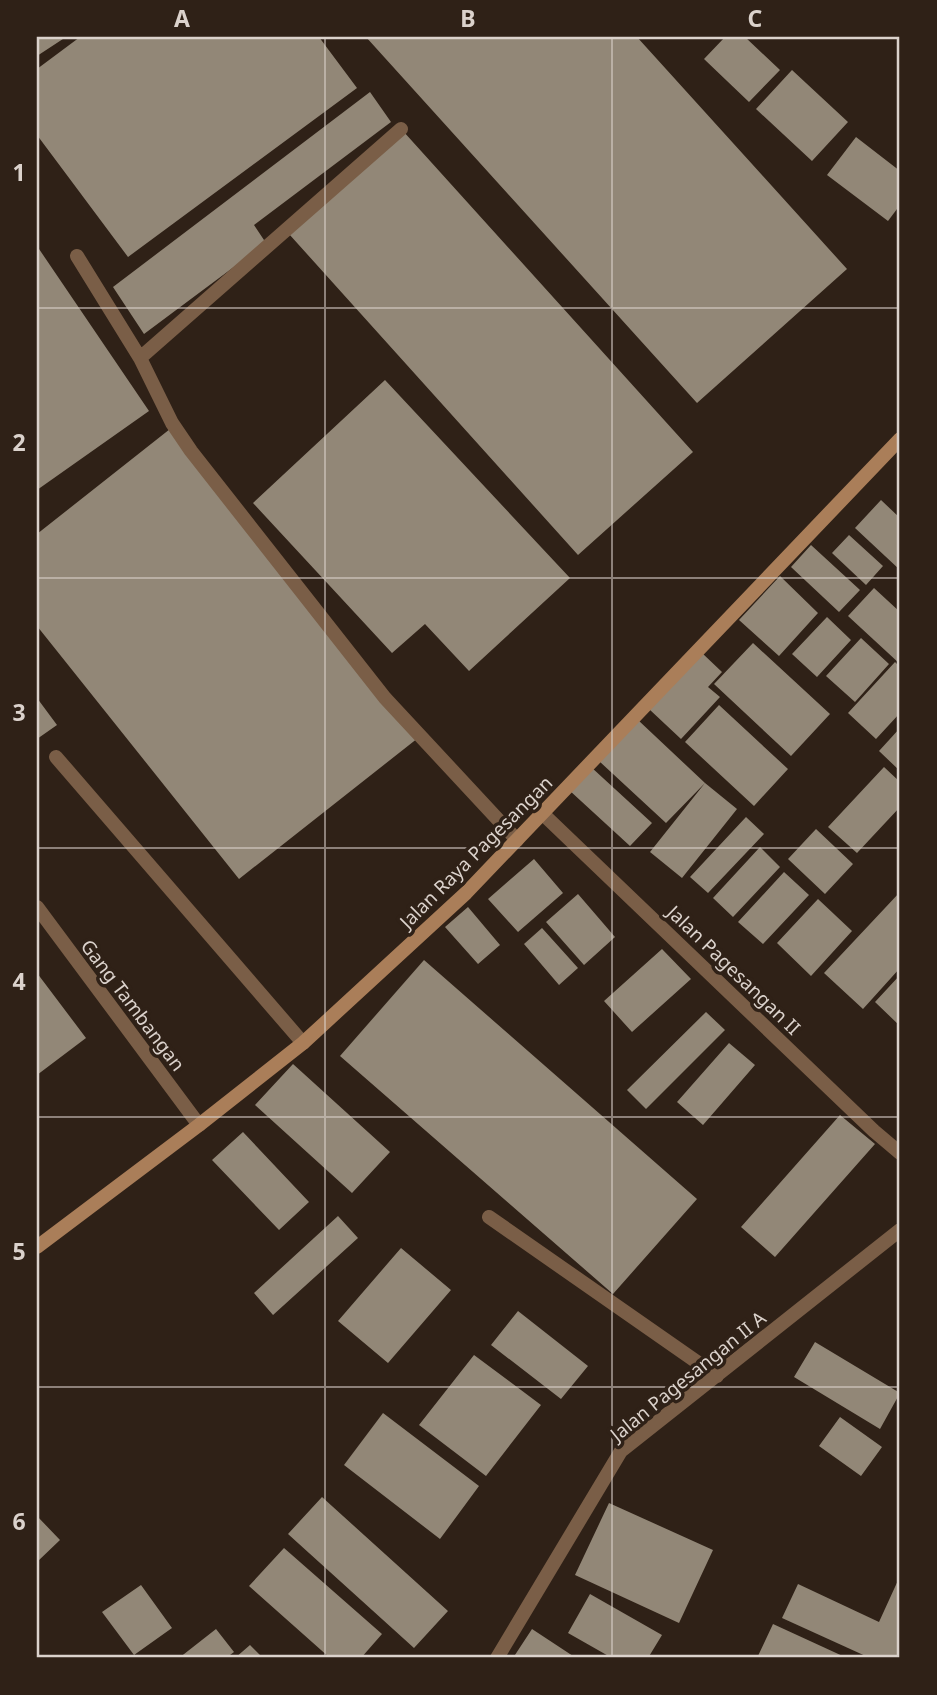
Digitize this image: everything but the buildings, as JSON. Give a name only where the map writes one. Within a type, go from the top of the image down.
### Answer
[{"type":"main road","name":"Jalan Raya Pagesangan","points":[[37,1247],[303,1043],[466,893],[900,439]]},
{"type":"street","points":[[140,358],[401,129]]},
{"type":"street","points":[[77,256],[140,358],[172,423],[191,451],[385,698],[517,840]]},
{"type":"street","points":[[56,757],[303,1043]]},
{"type":"street","name":"Jalan Pagesangan II","points":[[543,814],[900,1153]]},
{"type":"street","name":"Gang Tambangan","points":[[37,907],[199,1125]]},
{"type":"street","points":[[489,1217],[717,1376]]},
{"type":"street","name":"Jalan Pagesangan II A","points":[[497,1658],[621,1451],[900,1230]]}]
